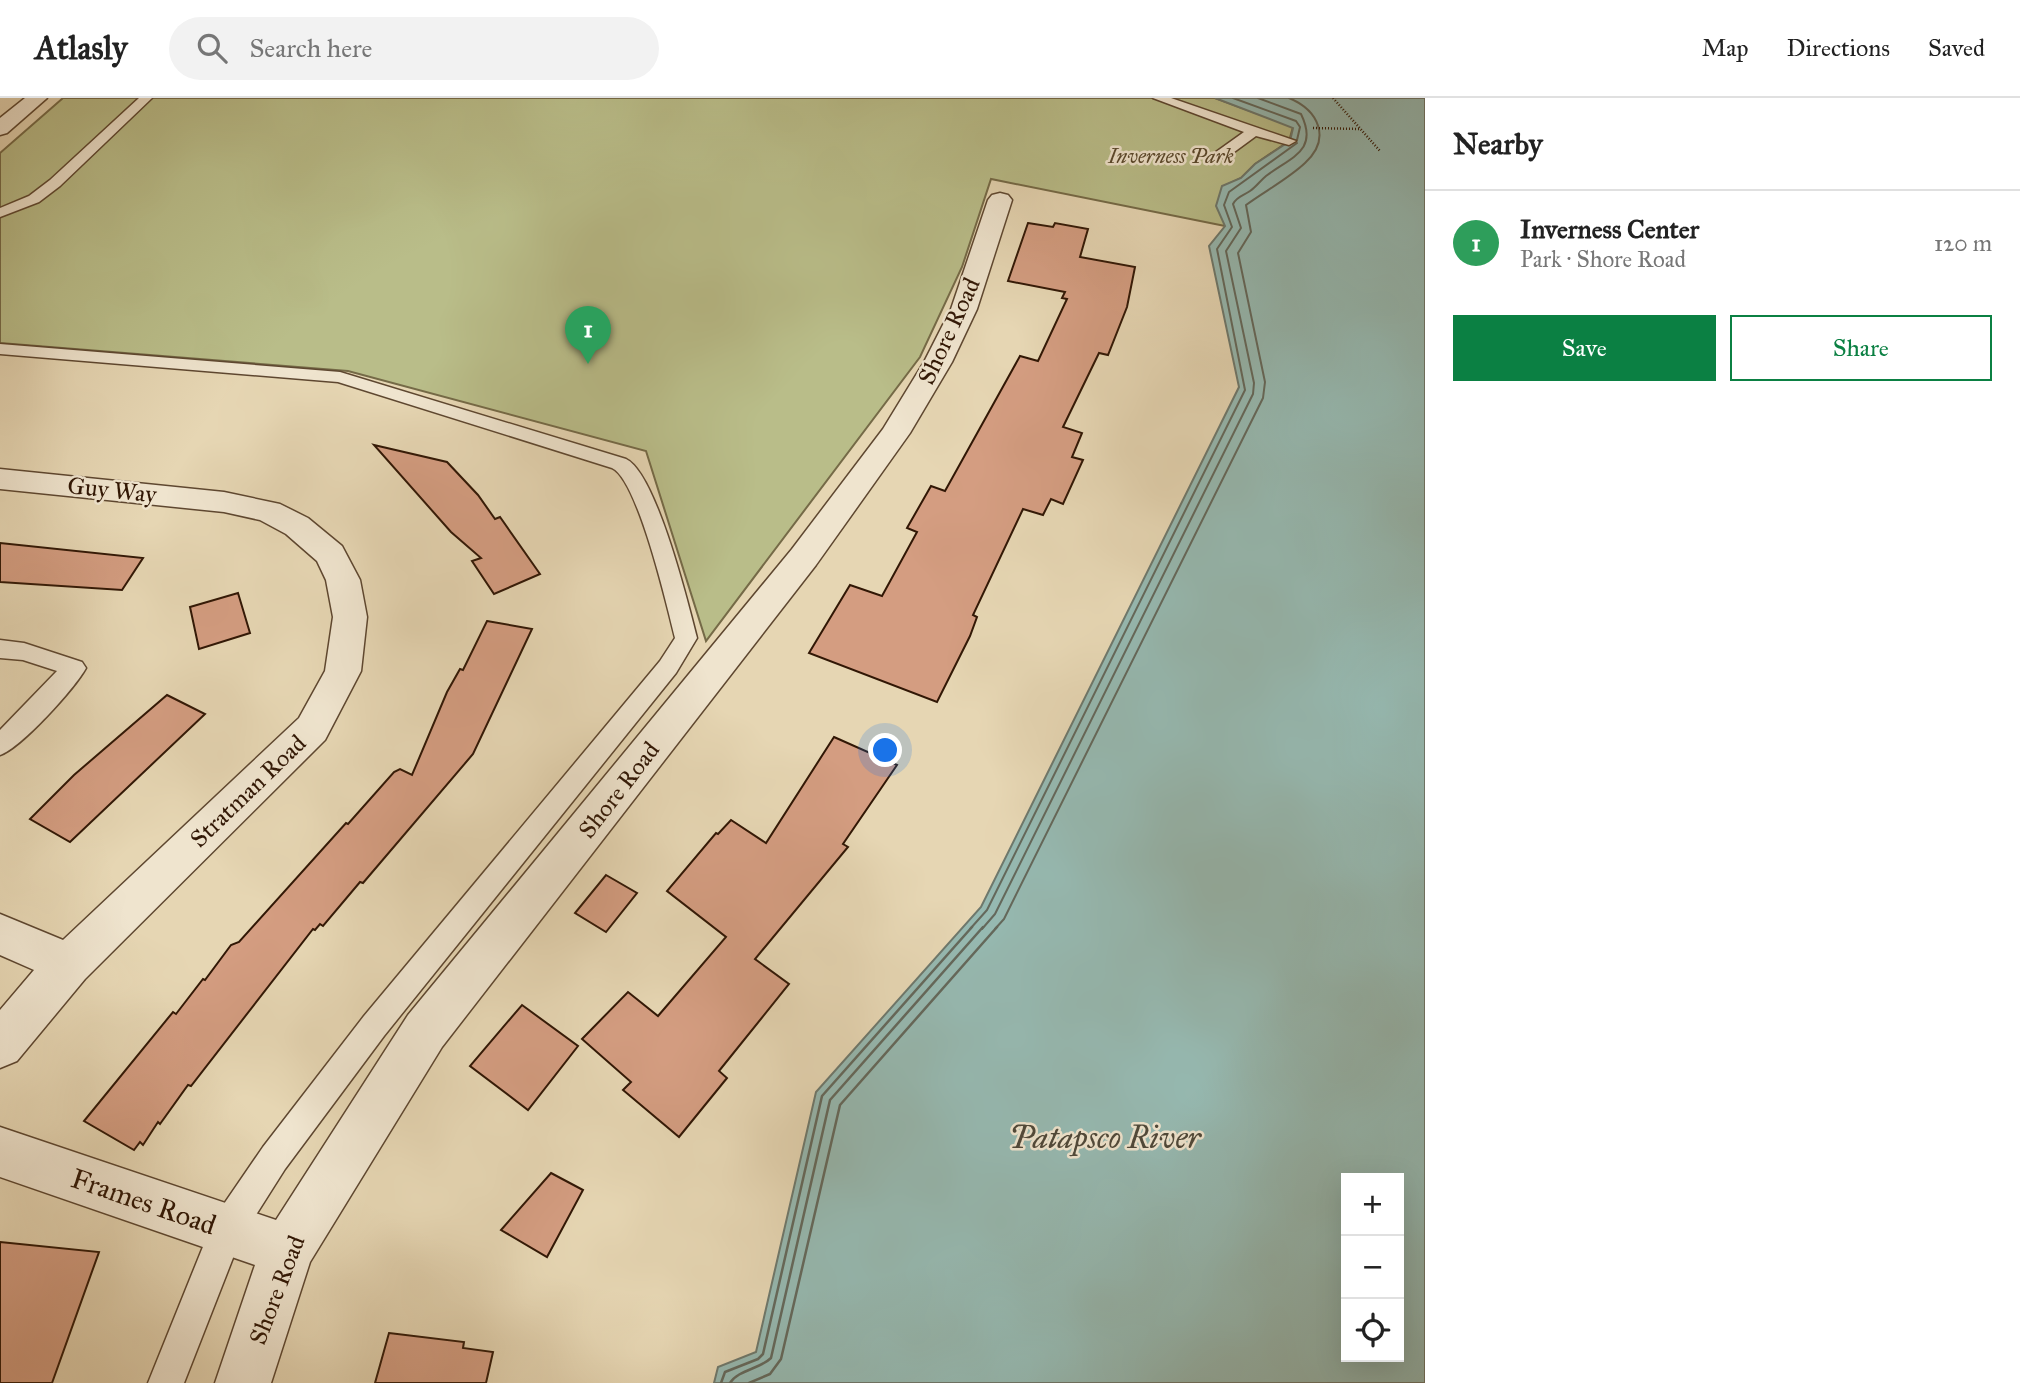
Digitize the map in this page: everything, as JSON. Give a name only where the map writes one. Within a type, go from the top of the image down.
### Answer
[{"type":"street","points":[[5,101],[35,100]]},
{"type":"street","points":[[0,129],[35,100]]},
{"type":"street","name":"Shore Road","points":[[243,1383],[287,1250],[425,1031],[796,567],[895,433],[938,362],[964,309],[1000,200]]},
{"type":"street","name":"Guy Way","points":[[0,479],[225,502]]},
{"type":"street","name":"Stratman Road","points":[[0,1045],[69,964],[312,729],[343,671],[350,617],[344,580],[330,554],[297,526],[269,510],[225,502]]},
{"type":"street","points":[[0,934],[69,964]]},
{"type":"street","name":"Frames Road","points":[[0,1152],[287,1250]]},
{"type":"lane","points":[[0,213],[34,199],[55,183],[146,98]]},
{"type":"lane","points":[[1159,98],[1289,141]]},
{"type":"lane","points":[[1221,155],[1254,131]]},
{"type":"lane","points":[[0,349],[340,377],[600,456],[626,467],[638,485],[679,607],[686,638],[668,667],[374,1026],[274,1158],[227,1229],[166,1383]]},
{"type":"lane","points":[[0,649],[24,652],[74,668],[36,711],[0,745]]},
{"type":"path","points":[[1333,98],[1380,151]]},
{"type":"path","points":[[1307,128],[1361,129]]},
{"type":"green space","name":"Inverness Park","points":[[63,98],[1215,98],[1293,127],[1289,141],[1255,164],[1241,178],[1222,187],[1225,226],[991,179],[962,267],[920,357],[706,641],[646,451],[348,371],[0,343],[0,153]]},
{"type":"water","name":"Patapsco River","points":[[1215,98],[1425,98],[1425,1383],[714,1383],[718,1367],[756,1352],[816,1092],[981,907],[1239,387],[1209,246],[1225,226],[1216,206],[1222,186],[1241,178],[1255,164],[1290,141],[1293,128]]},
{"type":"building","points":[[1028,223],[1053,227],[1055,223],[1088,229],[1080,257],[1135,267],[1127,307],[1108,355],[1099,353],[1063,427],[1082,433],[1072,457],[1083,460],[1063,504],[1051,499],[1043,515],[1023,509],[973,615],[977,617],[970,636],[937,702],[809,653],[850,585],[882,596],[917,532],[907,528],[931,486],[945,491],[1020,356],[1038,361],[1067,299],[1062,298],[1065,292],[1008,281]]},
{"type":"building","points":[[374,445],[447,462],[478,495],[495,519],[500,517],[540,574],[494,594],[472,561],[481,558],[451,532]]},
{"type":"building","points":[[0,543],[143,558],[122,590],[0,582]]},
{"type":"building","points":[[238,593],[250,633],[199,649],[190,607]]},
{"type":"building","points":[[487,621],[532,629],[473,754],[363,883],[360,882],[323,926],[320,924],[313,929],[191,1086],[188,1085],[160,1124],[158,1122],[143,1145],[140,1142],[134,1150],[84,1121],[173,1012],[176,1014],[203,979],[205,980],[231,945],[239,942],[394,772],[400,769],[412,775],[447,692],[460,669],[463,670]]},
{"type":"building","points":[[167,695],[205,714],[70,842],[30,819],[74,775]]},
{"type":"building","points":[[834,737],[897,765],[843,844],[848,847],[755,959],[789,984],[719,1071],[727,1078],[679,1137],[623,1090],[631,1082],[582,1039],[628,992],[658,1016],[726,937],[667,891],[716,833],[731,820],[766,843]]},
{"type":"building","points":[[606,875],[637,893],[606,932],[575,913]]},
{"type":"building","points":[[522,1005],[578,1046],[528,1110],[470,1066]]},
{"type":"building","points":[[551,1173],[583,1190],[547,1257],[501,1230]]},
{"type":"building","points":[[0,1242],[99,1252],[52,1383],[0,1383]]},
{"type":"building","points":[[389,1333],[464,1342],[463,1348],[493,1352],[486,1383],[375,1383]]},
{"type":"place","name":"Inverness Center","points":[[588,364]]}]
